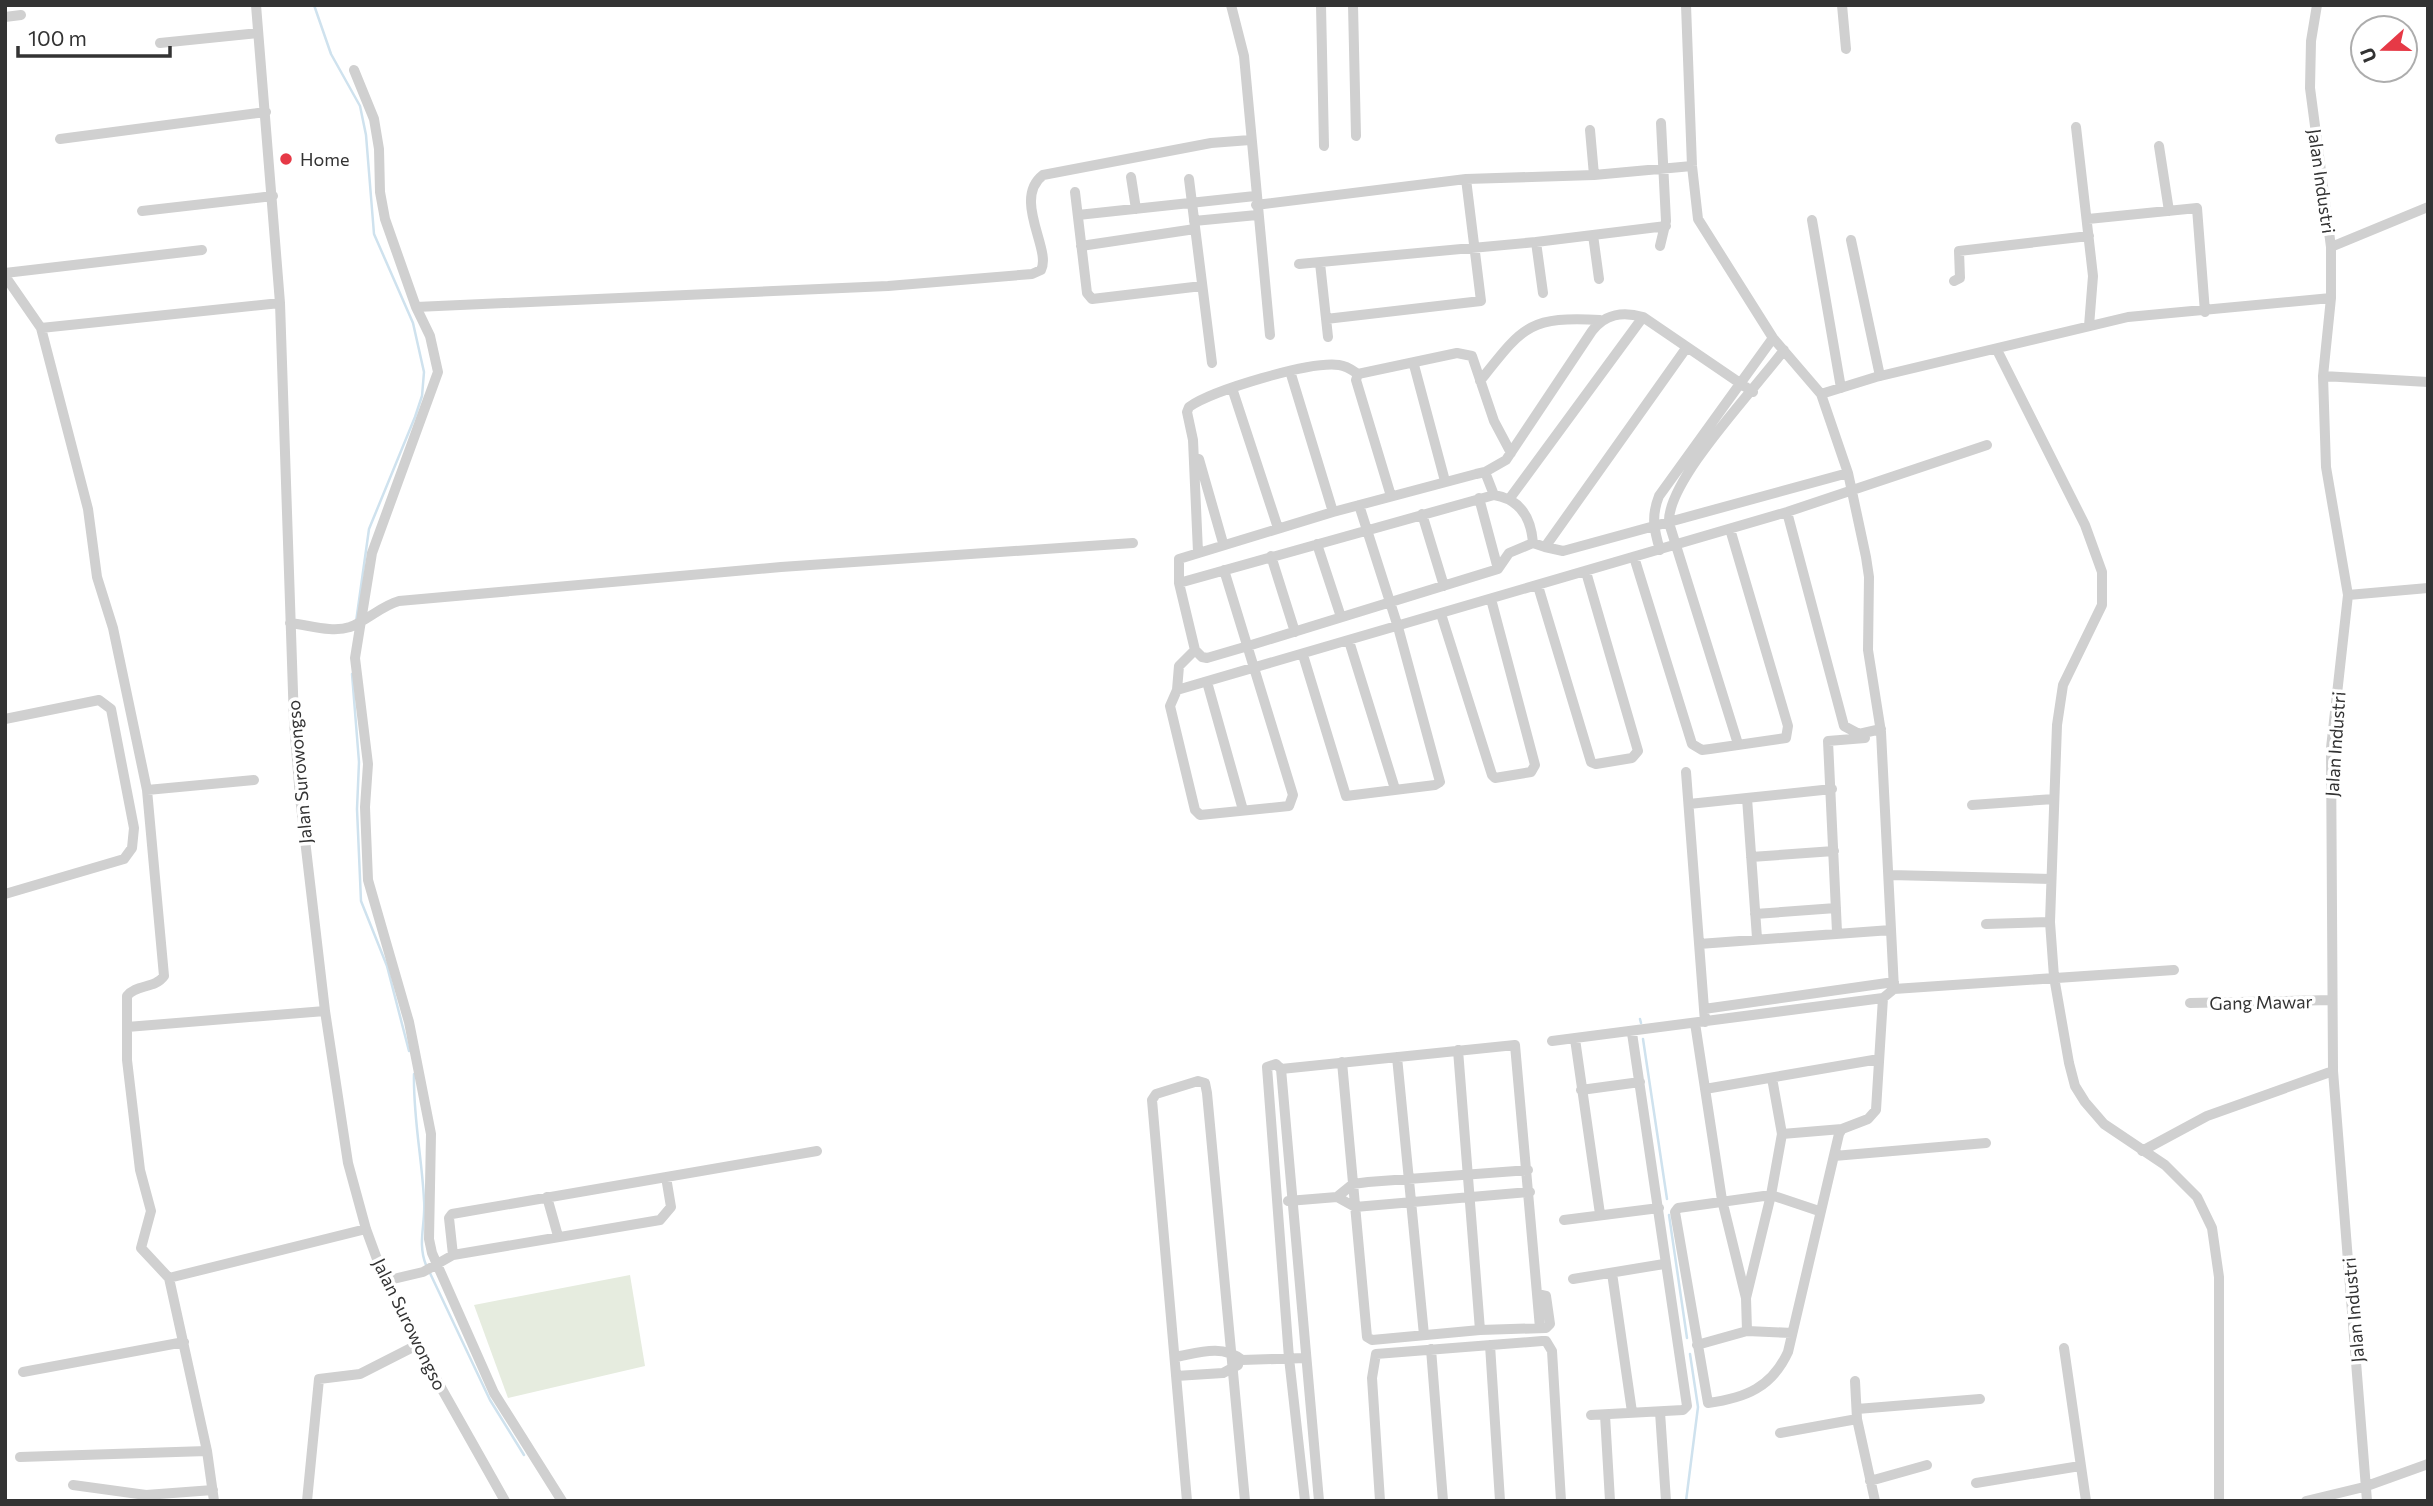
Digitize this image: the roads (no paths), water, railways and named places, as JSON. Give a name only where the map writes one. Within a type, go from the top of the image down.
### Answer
[{"type":"street","name":"Jalan Surowongso","points":[[256,5],[280,303],[290,623],[300,797],[325,1012],[348,1163],[366,1229],[385,1281],[417,1345],[505,1501]]},
{"type":"street","points":[[1231,5],[1244,56],[1270,335]]},
{"type":"street","points":[[1321,5],[1324,146]]},
{"type":"street","points":[[1353,5],[1356,136]]},
{"type":"street","points":[[1686,5],[1692,166],[1698,219],[1773,338],[1821,394],[1847,473],[1869,577],[1868,650],[1881,733],[1894,985],[1883,998],[1876,1110],[1868,1119],[1842,1129],[1782,1134]]},
{"type":"street","points":[[1842,5],[1846,49]]},
{"type":"street","name":"Jalan Industri","points":[[2317,5],[2311,41],[2310,88],[2331,247],[2332,298],[2323,376],[2326,467],[2348,594],[2331,748],[2333,1071],[2367,1501]]},
{"type":"street","points":[[5,17],[21,15]]},
{"type":"street","points":[[160,43],[258,33]]},
{"type":"street","points":[[354,70],[374,119],[383,210],[436,356],[437,379],[372,553],[356,624],[355,658],[368,764],[365,807],[368,880],[409,1022],[431,1133],[431,1268],[494,1393],[562,1501]]},
{"type":"street","points":[[61,139],[266,112]]},
{"type":"street","points":[[1660,246],[1666,226],[1661,123]]},
{"type":"street","points":[[2076,127],[2093,276],[2089,326]]},
{"type":"street","points":[[1590,130],[1594,175]]},
{"type":"street","points":[[419,307],[888,286],[1032,274],[1041,270],[1044,261],[1032,210],[1033,189],[1043,175],[1212,143],[1250,139]]},
{"type":"street","points":[[2159,146],[2169,211]]},
{"type":"street","points":[[1078,215],[1192,203],[1256,205],[1466,179],[1594,175],[1662,171],[1692,166]]},
{"type":"street","points":[[1131,177],[1136,209]]},
{"type":"street","points":[[1189,179],[1212,363]]},
{"type":"street","points":[[1326,319],[1480,302],[1466,179]]},
{"type":"street","points":[[1075,192],[1087,293],[1096,300],[1202,286]]},
{"type":"street","points":[[142,211],[273,196]]},
{"type":"street","points":[[1081,246],[1195,225],[1256,205]]},
{"type":"street","points":[[2331,247],[2428,207]]},
{"type":"street","points":[[2088,219],[2197,208],[2205,312]]},
{"type":"street","points":[[1812,220],[1841,388]]},
{"type":"street","points":[[1299,264],[1536,242],[1666,226]]},
{"type":"street","points":[[1593,235],[1599,279]]},
{"type":"street","points":[[1954,281],[1960,278],[1959,251],[2089,236]]},
{"type":"street","points":[[1851,240],[1880,376]]},
{"type":"street","points":[[1536,242],[1543,293]]},
{"type":"street","points":[[73,1485],[145,1495],[214,1495],[169,1278],[141,1248],[151,1211],[140,1170],[127,1060],[128,993],[157,983],[164,976],[147,790],[113,628],[97,577],[88,509],[41,328],[8,273],[202,250]]},
{"type":"street","points":[[1320,263],[1328,337]]},
{"type":"street","points":[[1821,394],[1880,376],[1997,351],[2128,317],[2205,312],[2332,298]]},
{"type":"street","points":[[41,328],[280,303]]},
{"type":"street","points":[[1480,381],[1516,336],[1525,330],[1551,320],[1601,320],[1629,313],[1643,317],[1753,392]]},
{"type":"street","points":[[1510,498],[1643,317]]},
{"type":"street","points":[[1601,320],[1501,464],[1486,472],[1223,543],[1177,560],[1179,583],[1195,650],[1207,658],[1498,569],[1509,553],[1533,543],[1563,551],[1847,473]]},
{"type":"street","points":[[1660,550],[1653,527],[1654,509],[1659,496],[1773,338]]},
{"type":"street","points":[[1545,547],[1687,347]]},
{"type":"street","points":[[1738,744],[1669,523],[1668,510],[1685,478],[1784,350]]},
{"type":"street","points":[[1997,351],[2085,525],[2102,572],[2102,605],[2063,685],[2057,725],[2050,922],[2054,977],[2075,1086],[2104,1124],[2165,1164],[2197,1198],[2212,1228],[2219,1277],[2219,1501]]},
{"type":"street","points":[[1223,543],[1187,412],[1189,407],[1232,388],[1290,371],[1336,364],[1348,367],[1358,374],[1405,363],[1414,365],[1457,353],[1468,354],[1472,356],[1500,437],[1511,453]]},
{"type":"street","points":[[1414,365],[1445,481]]},
{"type":"street","points":[[1290,371],[1333,512]]},
{"type":"street","points":[[1358,374],[1356,380],[1391,496]]},
{"type":"street","points":[[2323,376],[2428,382]]},
{"type":"street","points":[[1232,388],[1278,528]]},
{"type":"street","points":[[1193,440],[1198,552]]},
{"type":"street","points":[[1177,690],[1787,512],[1987,445]]},
{"type":"street","points":[[1486,472],[1494,495]]},
{"type":"street","points":[[1179,583],[1494,495],[1510,498],[1525,514],[1532,528],[1533,543]]},
{"type":"street","points":[[1479,498],[1498,569]]},
{"type":"street","points":[[1303,655],[1343,793],[1350,796],[1435,785],[1441,779],[1398,627],[1359,505]]},
{"type":"street","points":[[1787,512],[1844,726],[1859,734],[1881,733]]},
{"type":"street","points":[[1422,514],[1444,586]]},
{"type":"street","points":[[1634,557],[1688,738],[1702,750],[1786,738],[1789,732],[1730,529]]},
{"type":"street","points":[[290,623],[336,629],[356,624],[388,604],[399,601],[781,567],[1133,543]]},
{"type":"street","points":[[1317,544],[1341,617]]},
{"type":"street","points":[[1271,556],[1295,632]]},
{"type":"street","points":[[1195,650],[1179,666],[1177,690],[1170,699],[1170,716],[1195,810],[1200,815],[1289,806],[1294,800],[1224,570]]},
{"type":"street","points":[[1538,586],[1591,762],[1596,764],[1632,758],[1638,751],[1586,572]]},
{"type":"street","points":[[2348,594],[2428,588]]},
{"type":"street","points":[[1441,614],[1492,775],[1496,778],[1531,772],[1535,765],[1491,599]]},
{"type":"street","points":[[1349,641],[1395,789]]},
{"type":"street","points":[[1207,682],[1243,810]]},
{"type":"street","points":[[5,719],[99,700],[111,709],[134,828],[131,848],[124,859],[5,894]]},
{"type":"street","points":[[1837,932],[1828,741],[1881,733]]},
{"type":"street","points":[[1686,772],[1704,1009],[1700,1022],[1705,1089],[1722,1200],[1746,1298],[1747,1331]]},
{"type":"street","points":[[147,790],[254,780]]},
{"type":"street","points":[[1689,804],[1832,789]]},
{"type":"street","points":[[1747,798],[1757,938]]},
{"type":"street","points":[[1972,805],[2054,799]]},
{"type":"street","points":[[1751,857],[1835,851]]},
{"type":"street","points":[[1890,875],[2051,879]]},
{"type":"street","points":[[1755,914],[1836,908]]},
{"type":"street","points":[[1986,924],[2050,922]]},
{"type":"street","points":[[1699,944],[1891,930]]},
{"type":"street","points":[[1704,1009],[1894,985],[2174,970]]},
{"type":"street","points":[[1552,1041],[1883,998]]},
{"type":"street","name":"Gang Mawar","points":[[2190,1003],[2332,1000]]},
{"type":"street","points":[[127,1027],[325,1012]]},
{"type":"street","points":[[1591,1415],[1683,1410],[1687,1406],[1632,1032]]},
{"type":"street","points":[[1575,1039],[1600,1214]]},
{"type":"street","points":[[1281,1069],[1342,1062],[1397,1057],[1458,1050],[1515,1045],[1537,1294],[1546,1296],[1550,1326],[1372,1340],[1367,1337],[1342,1062]]},
{"type":"street","points":[[1458,1050],[1480,1330]]},
{"type":"street","points":[[1397,1057],[1424,1335]]},
{"type":"street","points":[[1705,1089],[1879,1059]]},
{"type":"street","points":[[1305,1501],[1289,1358],[1278,1202],[1265,1073],[1270,1065],[1278,1064],[1281,1069],[1294,1201],[1319,1501]]},
{"type":"street","points":[[2142,1151],[2207,1116],[2333,1071]]},
{"type":"street","points":[[1746,1298],[1771,1195],[1782,1134],[1772,1077]]},
{"type":"street","points":[[1187,1501],[1152,1100],[1154,1094],[1199,1081],[1205,1083],[1207,1093],[1245,1501]]},
{"type":"street","points":[[1581,1090],[1640,1082]]},
{"type":"street","points":[[1819,1211],[1771,1195],[1722,1200],[1678,1208],[1675,1212],[1706,1401],[1711,1403],[1759,1388],[1773,1379],[1788,1352],[1819,1211],[1842,1129]]},
{"type":"street","points":[[1834,1156],[1986,1143]]},
{"type":"street","points":[[453,1255],[449,1218],[452,1214],[817,1151]]},
{"type":"street","points":[[1278,1202],[1336,1196],[1353,1184],[1528,1170]]},
{"type":"street","points":[[385,1281],[431,1268],[453,1255],[665,1217],[671,1201],[667,1177]]},
{"type":"street","points":[[1336,1196],[1355,1207],[1530,1192]]},
{"type":"street","points":[[547,1197],[558,1236]]},
{"type":"street","points":[[1564,1220],[1659,1208]]},
{"type":"street","points":[[169,1278],[366,1229]]},
{"type":"street","points":[[1573,1279],[1664,1264]]},
{"type":"street","points":[[1612,1273],[1632,1412]]},
{"type":"street","points":[[1697,1345],[1747,1331],[1792,1333]]},
{"type":"street","points":[[1380,1501],[1373,1358],[1379,1352],[1542,1341],[1549,1345],[1562,1501]]},
{"type":"street","points":[[23,1372],[184,1342]]},
{"type":"street","points":[[307,1501],[319,1380],[360,1374],[417,1345]]},
{"type":"street","points":[[1489,1345],[1500,1501]]},
{"type":"street","points":[[2064,1348],[2086,1501]]},
{"type":"street","points":[[1431,1349],[1443,1501]]},
{"type":"street","points":[[1175,1357],[1231,1351],[1242,1360],[1306,1358]]},
{"type":"street","points":[[1176,1376],[1233,1369],[1242,1360]]},
{"type":"street","points":[[1855,1381],[1857,1414],[1875,1501]]},
{"type":"street","points":[[1780,1433],[1857,1414],[1980,1399]]},
{"type":"street","points":[[1660,1412],[1666,1501]]},
{"type":"street","points":[[1605,1415],[1610,1501]]},
{"type":"street","points":[[20,1457],[207,1451]]},
{"type":"street","points":[[2306,1501],[2364,1487],[2428,1464]]},
{"type":"street","points":[[1870,1481],[1927,1465]]},
{"type":"street","points":[[1976,1483],[2080,1466]]},
{"type":"waterway","points":[[314,5],[331,54],[360,106],[366,135],[374,234],[413,323],[424,372],[422,396],[415,417],[369,529],[356,622]]},
{"type":"waterway","points":[[352,674],[359,762],[357,809],[361,901],[387,966],[409,1051]]},
{"type":"waterway","points":[[1640,1019],[1641,1023]]},
{"type":"waterway","points":[[1643,1039],[1667,1199]]},
{"type":"waterway","points":[[414,1074],[424,1200],[422,1249],[426,1265]]},
{"type":"waterway","points":[[1669,1215],[1687,1338]]},
{"type":"waterway","points":[[429,1271],[490,1400],[524,1455]]},
{"type":"waterway","points":[[1686,1501],[1698,1407],[1690,1354]]},
{"type":"place","name":"Home","points":[[286,159]]}]
